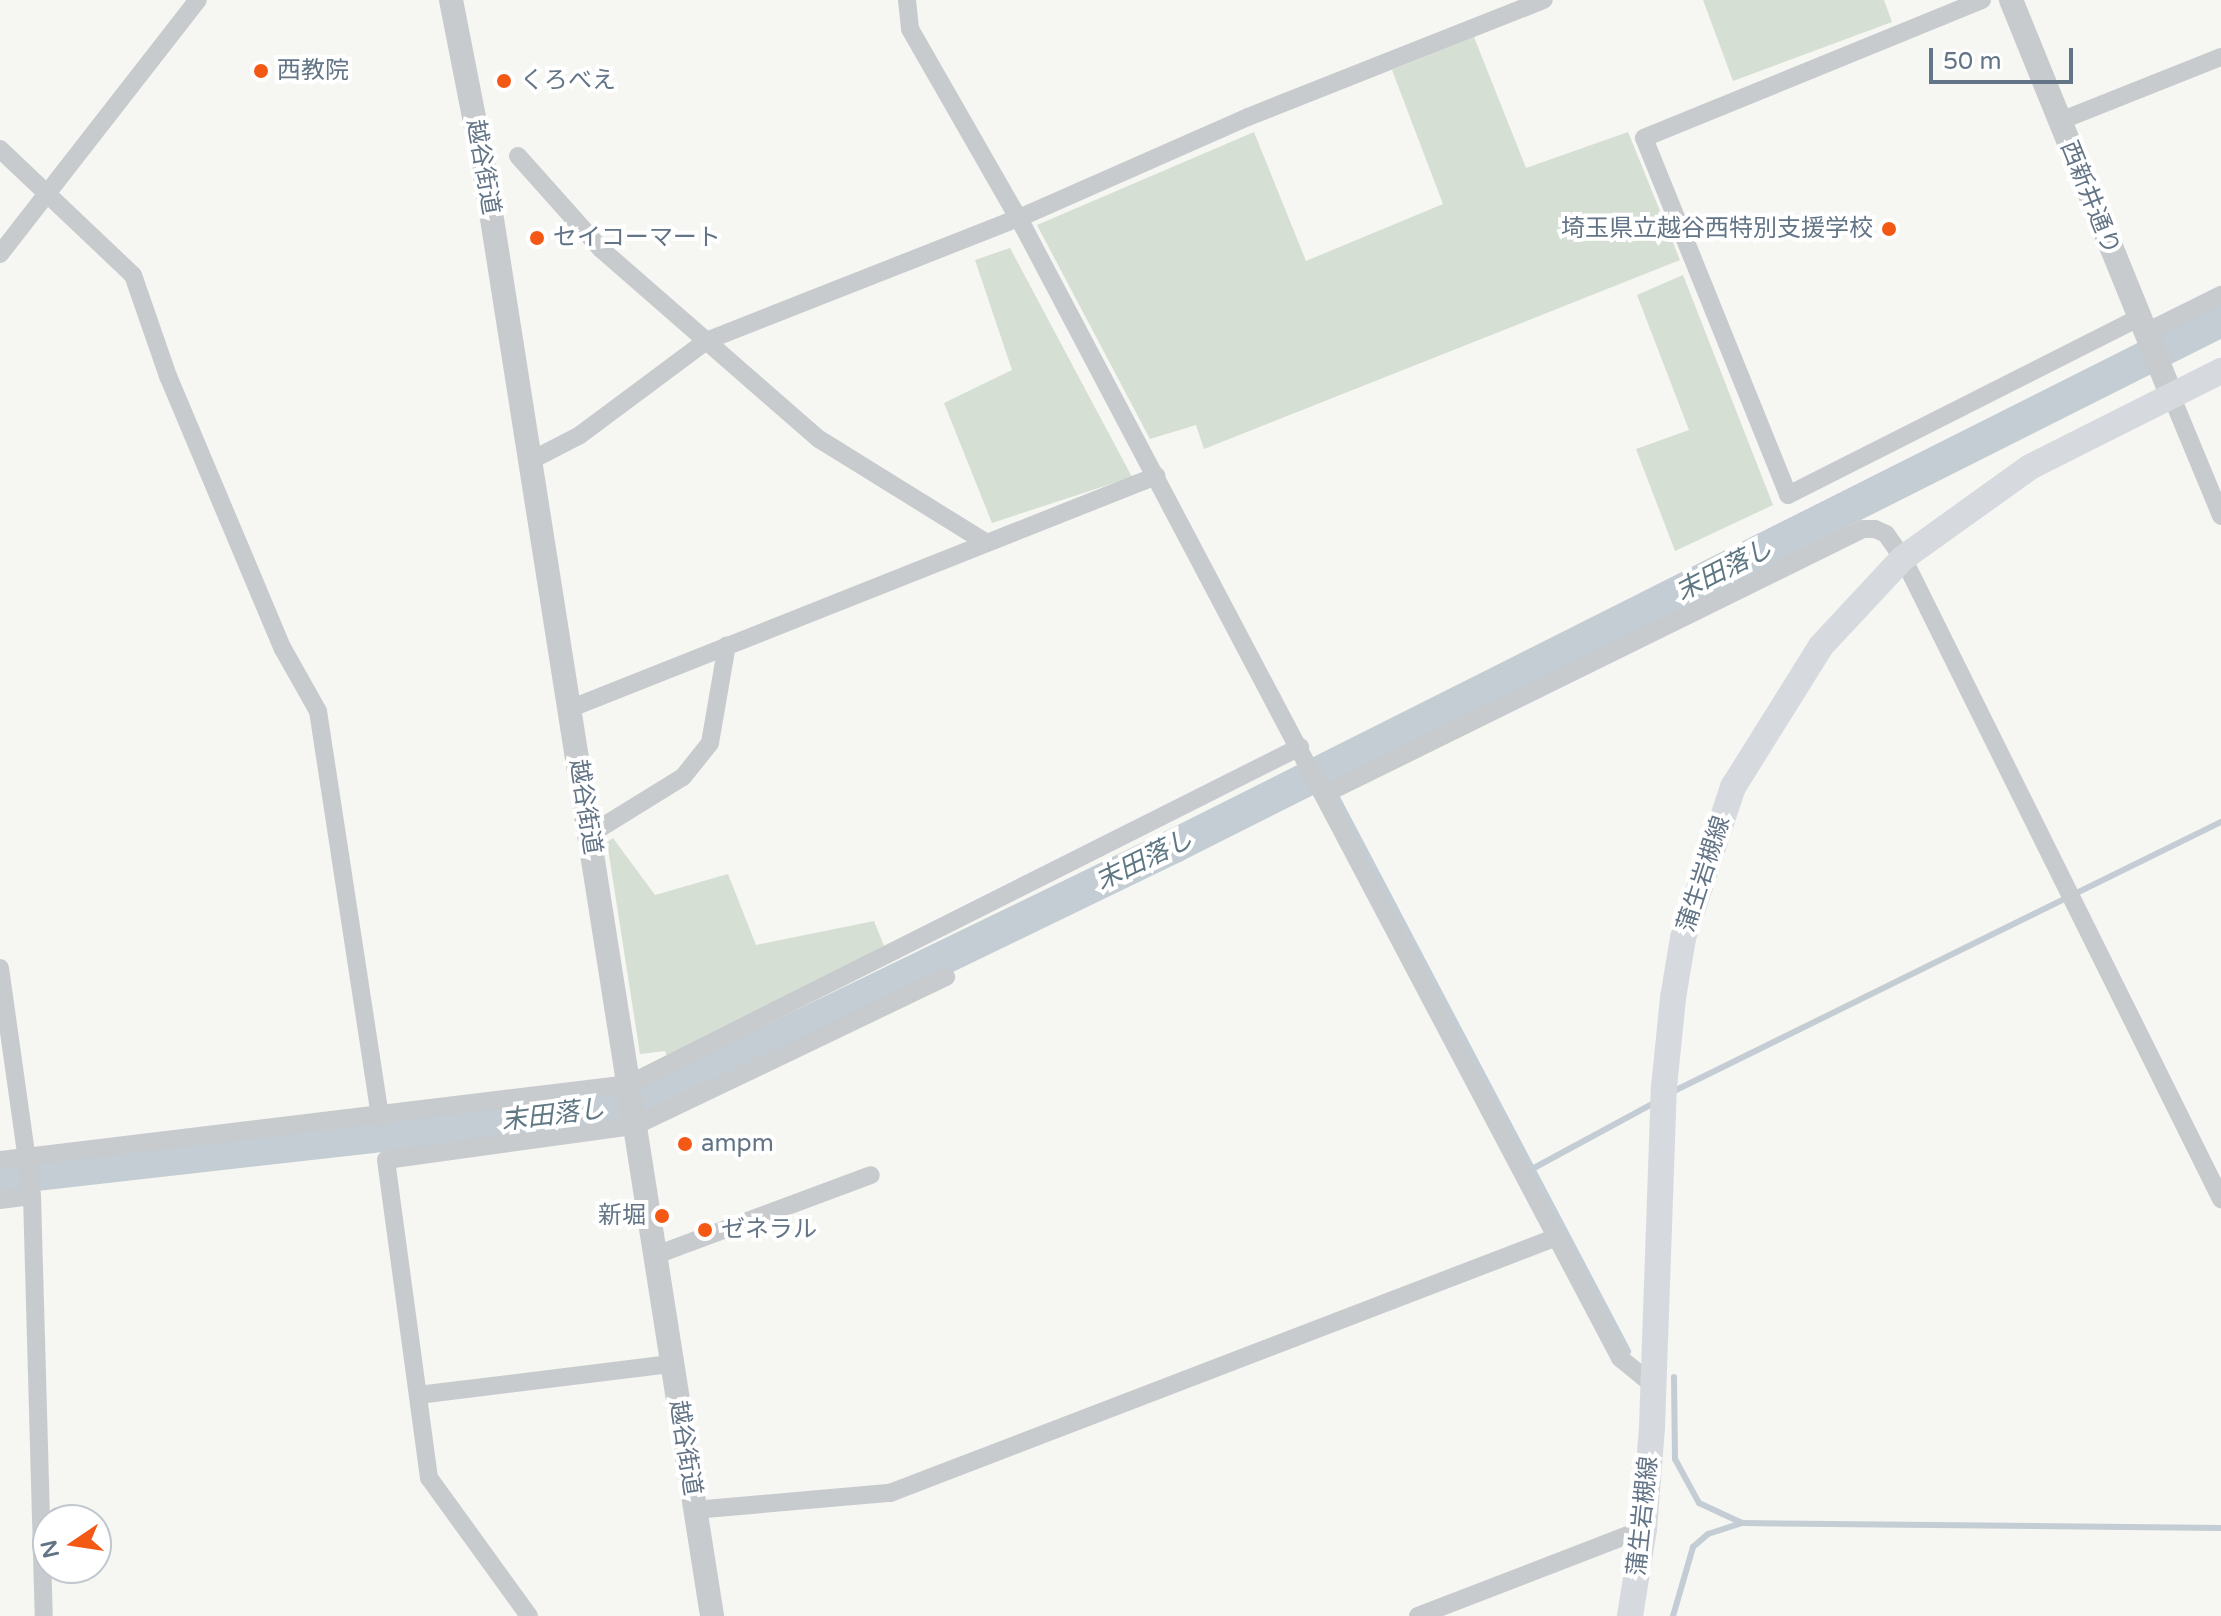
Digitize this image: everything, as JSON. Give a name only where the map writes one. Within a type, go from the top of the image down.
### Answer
[{"type":"main road","name":"蒲生岩槻線","points":[[1630,1616],[1644,1529],[1653,1385],[1664,1087],[1683,938],[1698,885],[1733,787],[1756,743],[1821,646],[1903,558],[2017,474],[2221,371]]},
{"type":"street","points":[[0,254],[198,0]]},
{"type":"street","name":"越谷街道","points":[[451,0],[484,168],[712,1616]]},
{"type":"street","points":[[907,0],[910,29],[1019,218],[1620,1358],[1653,1385]]},
{"type":"street","points":[[530,461],[580,435],[706,341],[1019,218],[1248,117],[1544,0]]},
{"type":"street","points":[[1982,0],[1644,138],[1788,495],[2141,326],[2221,295]]},
{"type":"street","name":"西新井通り","points":[[2011,0],[2171,395]]},
{"type":"street","points":[[2060,121],[2221,57]]},
{"type":"street","points":[[0,149],[133,275],[168,376],[283,649],[318,711],[380,1118]]},
{"type":"street","points":[[518,156],[601,249],[819,439],[985,542]]},
{"type":"street","points":[[2171,395],[2221,516]]},
{"type":"street","points":[[569,709],[1156,476]]},
{"type":"street","points":[[1325,794],[1863,529],[1886,534],[1903,558],[2221,1199]]},
{"type":"street","points":[[589,835],[683,777],[710,743],[727,645]]},
{"type":"street","points":[[0,1160],[380,1118],[629,1084],[1300,747]]},
{"type":"street","points":[[0,968],[29,1157],[32,1196],[44,1616]]},
{"type":"street","points":[[529,1616],[429,1478],[386,1160],[635,1126],[946,977]]},
{"type":"street","points":[[656,1255],[871,1175]]},
{"type":"street","points":[[0,1200],[32,1196]]},
{"type":"street","points":[[694,1510],[890,1493],[1557,1237]]},
{"type":"street","points":[[418,1395],[672,1364]]},
{"type":"street","points":[[1418,1616],[1644,1529]]},
{"type":"shaded area","points":[[1703,0],[1884,0],[1892,22],[1733,81]]},
{"type":"shaded area","points":[[1474,37],[1526,168],[1628,132],[1680,260],[1204,449],[1196,425],[1150,439],[1037,225],[1254,132],[1306,261],[1443,204],[1392,70]]},
{"type":"shaded area","points":[[1010,248],[1132,477],[992,523],[944,403],[1012,370],[975,260]]},
{"type":"shaded area","points":[[1683,275],[1773,505],[1675,551],[1636,449],[1689,430],[1637,295]]},
{"type":"shaded area","points":[[613,838],[655,895],[728,874],[756,945],[874,921],[884,946],[668,1060],[665,1051],[640,1054],[607,842]]},
{"type":"waterway","name":"末田落し","points":[[0,1178],[613,1109],[664,1093],[1174,846],[2221,320]]},
{"type":"waterway","points":[[1322,769],[1628,1351]]},
{"type":"waterway","points":[[1672,1092],[2221,822]]},
{"type":"waterway","points":[[1532,1169],[1656,1102]]},
{"type":"waterway","points":[[1674,1377],[1675,1459],[1699,1503],[1742,1523]]},
{"type":"waterway","points":[[1673,1616],[1693,1547],[1708,1534],[1742,1523],[2221,1528]]},
{"type":"place","name":"西教院","points":[[261,71]]},
{"type":"place","name":"くろべえ","points":[[504,81]]},
{"type":"place","name":"埼玉県立越谷西特別支援学校","points":[[1889,229]]},
{"type":"place","name":"セイコーマート","points":[[537,238]]},
{"type":"place","name":"ampm","points":[[685,1144]]},
{"type":"place","name":"新堀","points":[[662,1216]]},
{"type":"place","name":"ゼネラル","points":[[705,1230]]}]
